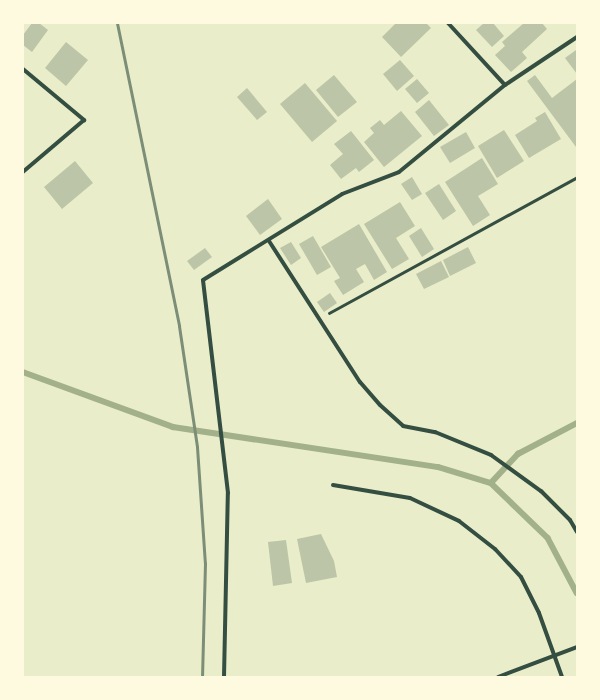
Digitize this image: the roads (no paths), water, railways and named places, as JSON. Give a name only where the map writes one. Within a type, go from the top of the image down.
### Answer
[{"type":"street","points":[[448,23],[505,85]]},
{"type":"street","points":[[224,677],[228,493],[203,280],[269,241],[342,194],[399,172],[505,85],[577,37]]},
{"type":"street","points":[[23,69],[84,120],[23,172]]},
{"type":"street","points":[[269,241],[360,382],[403,426],[435,432],[491,455],[541,491],[570,520],[577,532]]},
{"type":"street","points":[[333,485],[410,498],[460,521],[495,549],[521,576],[539,613],[562,677]]},
{"type":"street","points":[[498,677],[577,646]]},
{"type":"waterway","points":[[23,372],[173,427],[438,467],[491,483],[548,538],[577,593]]},
{"type":"waterway","points":[[491,483],[518,454],[577,423]]},
{"type":"railway","points":[[117,23],[179,326],[197,447],[205,563],[202,677]]}]
